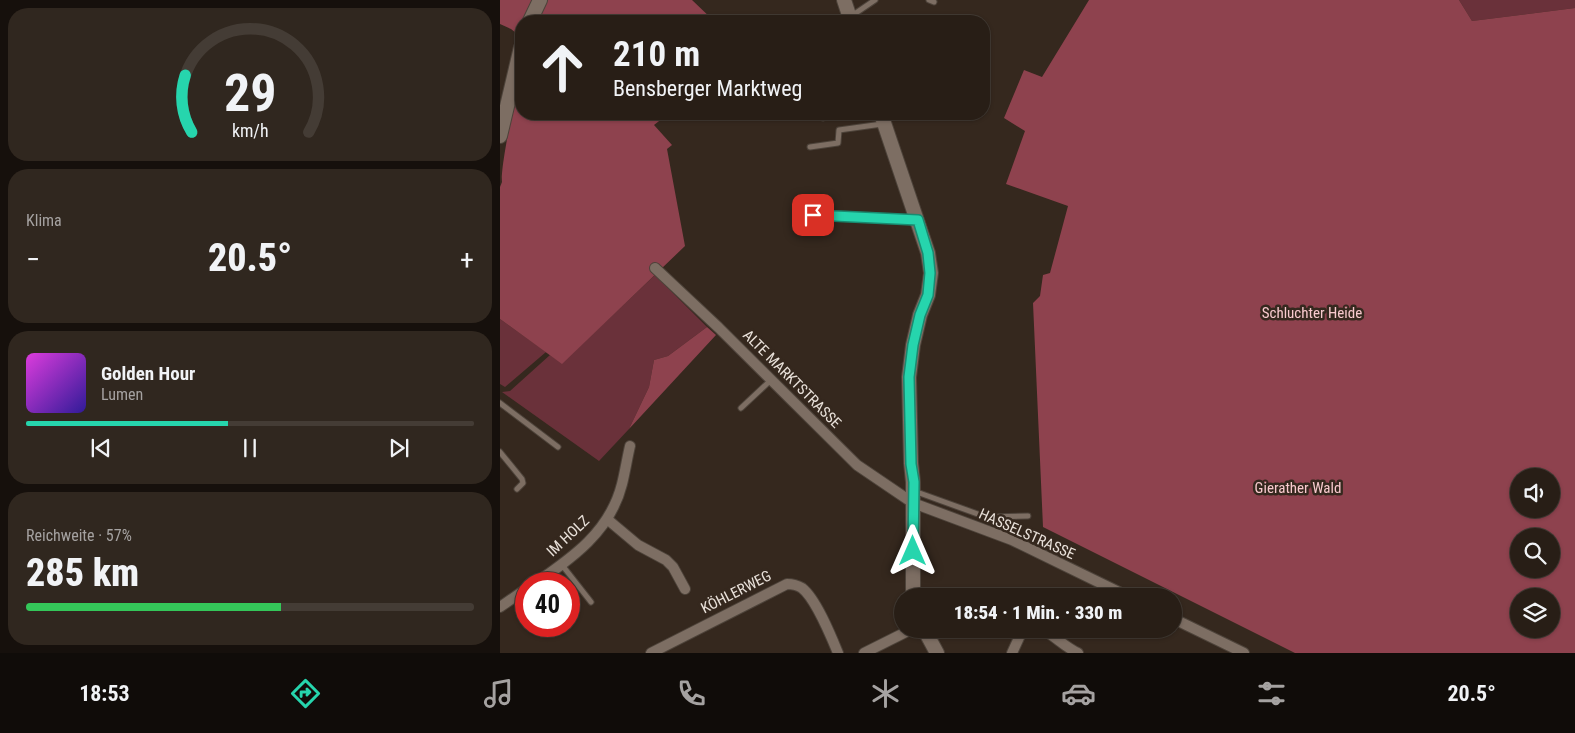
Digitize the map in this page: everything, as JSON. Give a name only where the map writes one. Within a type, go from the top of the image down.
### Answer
[{"type":"street","points":[[533,15],[540,0]]},
{"type":"street","points":[[844,0],[849,15]]},
{"type":"street","points":[[500,136],[515,72]]},
{"type":"street","points":[[883,120],[918,220],[928,253],[930,273],[928,295],[920,315],[913,345],[909,377],[913,497],[913,588]]},
{"type":"street","name":"ALTE MARKTSTRASSE","points":[[655,268],[857,465],[913,497]]},
{"type":"street","name":"IM HOLZ","points":[[551,572],[579,551],[596,534],[607,519],[622,486],[630,446]]},
{"type":"street","name":"HASSELSTRASSE","points":[[913,497],[1012,540],[1111,588]]},
{"type":"street","points":[[607,519],[638,546],[666,560],[672,566],[685,588]]},
{"type":"street","name":"KÖHLERWEG","points":[[652,653],[787,584],[795,584],[810,596],[838,653]]},
{"type":"street","points":[[500,607],[515,597]]},
{"type":"street","points":[[1182,623],[1244,653]]},
{"type":"street","points":[[864,653],[894,638]]},
{"type":"street","points":[[929,638],[937,653]]},
{"type":"street","points":[[1012,653],[1019,638]]},
{"type":"street","points":[[1056,638],[1069,649],[1078,653]]},
{"type":"street","points":[[671,643],[677,653]]},
{"type":"lane","points":[[855,15],[875,0]]},
{"type":"lane","points":[[810,147],[838,143],[839,130],[879,120]]},
{"type":"lane","points":[[813,215],[918,220]]},
{"type":"lane","points":[[741,408],[771,380]]},
{"type":"lane","points":[[500,403],[558,447]]},
{"type":"lane","points":[[500,452],[522,479],[523,483],[518,489]]},
{"type":"lane","points":[[913,497],[986,517],[1028,516]]},
{"type":"lane","points":[[562,564],[590,602]]},
{"type":"shaded area","points":[[1459,0],[1575,0],[1575,8],[1472,21]]},
{"type":"shaded area","points":[[655,275],[707,327],[668,356],[654,360],[649,387],[629,429],[599,461],[502,392],[510,391],[550,355],[562,363]]},
{"type":"shaded area","points":[[500,319],[546,352],[505,387],[500,384]]},
{"type":"green space","points":[[500,0],[536,0],[529,15],[515,15],[515,32],[500,24]]},
{"type":"green space","points":[[544,0],[692,0],[708,15],[538,15]]},
{"type":"green space","name":"Schluchter Heide","points":[[1089,0],[1459,0],[1472,21],[1575,8],[1575,653],[1295,653],[1182,596],[1182,588],[1165,588],[1043,527],[1033,303],[1040,296],[1043,275],[1050,273],[1068,206],[1006,184],[1025,131],[1004,118],[1024,70],[1042,77]]},
{"type":"green space","points":[[515,99],[515,120],[660,120],[654,125],[672,145],[667,149],[685,246],[562,364],[500,319],[500,187]]},
{"type":"green space","points":[[707,327],[716,335],[629,429],[649,387],[654,360],[668,356]]},
{"type":"route","points":[[813,215],[918,220],[928,253],[930,273],[928,295],[916,330],[909,377],[911,464],[914,482],[913,551]]},
{"type":"park label","name":"Gierather Wald","points":[[1298,488]]}]
